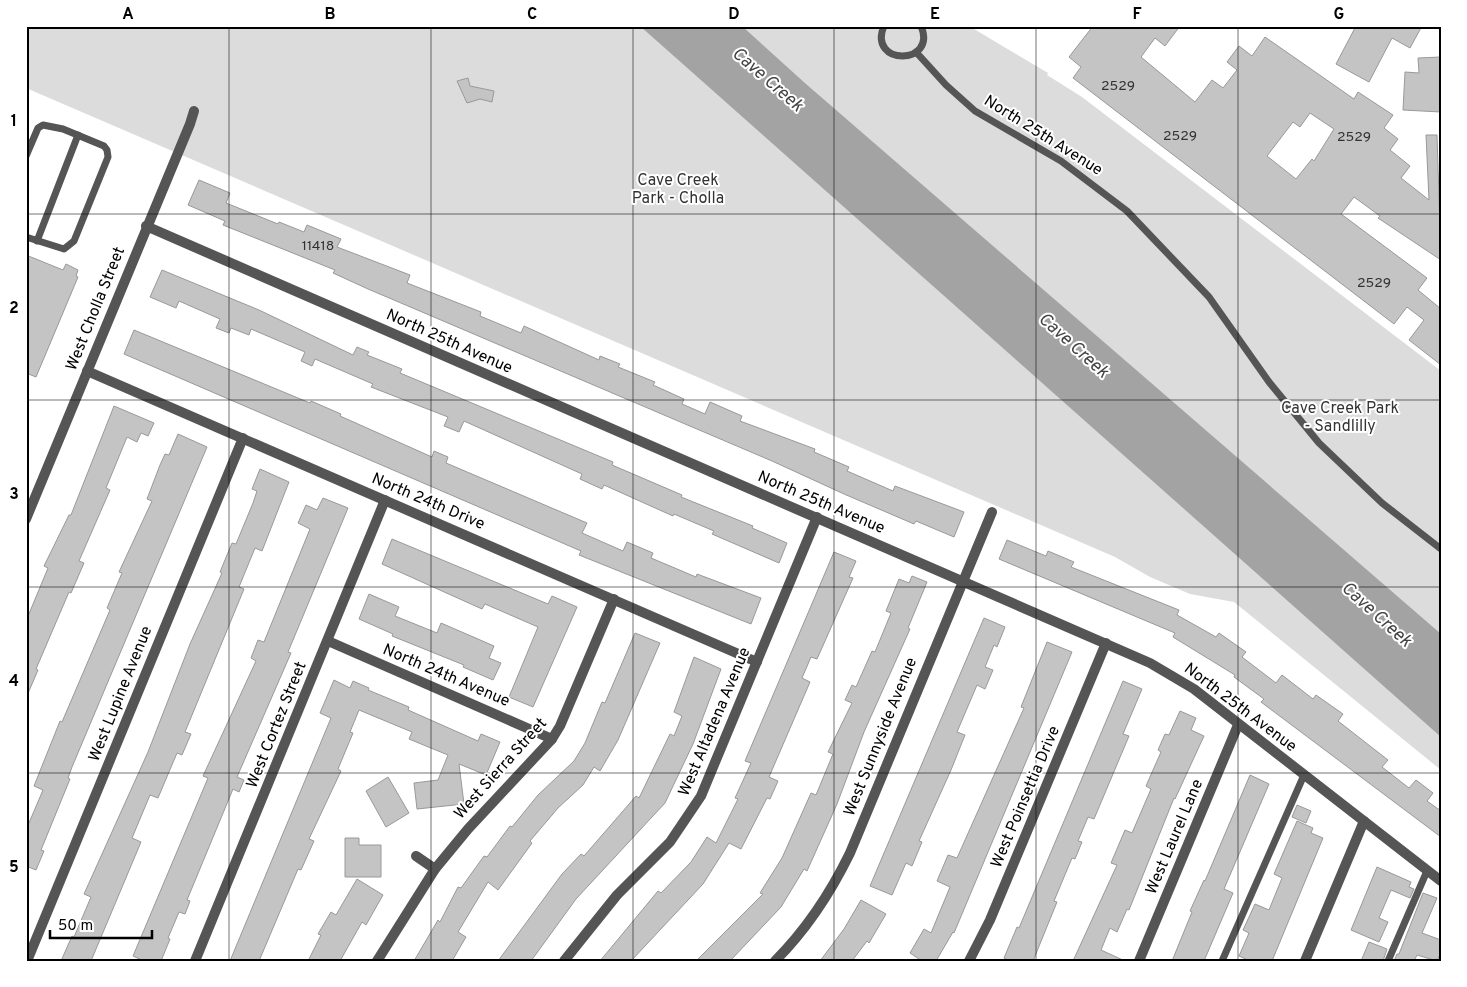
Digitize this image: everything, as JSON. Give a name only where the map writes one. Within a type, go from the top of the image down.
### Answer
[{"type":"street","name":"West Cholla Street","points":[[26,519],[194,111]]},
{"type":"street","name":"North 25th Avenue","points":[[146,226],[1106,643],[1176,677],[1441,881]]},
{"type":"street","name":"North 24th Drive","points":[[87,371],[757,662]]},
{"type":"street","name":"West Lupine Avenue","points":[[27,961],[242,438]]},
{"type":"street","name":"West Cortez Street","points":[[196,961],[385,500]]},
{"type":"street","name":"West Sunnyside Avenue","points":[[775,961],[792,945],[817,912],[835,883],[992,512]]},
{"type":"street","name":"West Altadena Avenue","points":[[564,961],[617,895],[670,842],[701,796],[817,517]]},
{"type":"street","name":"West Sierra Street","points":[[377,961],[435,869],[468,829],[552,739],[560,726],[614,599]]},
{"type":"street","name":"North 24th Avenue","points":[[328,641],[552,739]]},
{"type":"street","name":"West Poinsettia Drive","points":[[970,961],[990,920],[1106,643]]},
{"type":"street","name":"West Laurel Lane","points":[[1139,961],[1238,724]]},
{"type":"street","points":[[1305,961],[1364,821]]},
{"type":"street","points":[[416,856],[435,869]]},
{"type":"lane","points":[[884,26],[882,42],[890,53],[904,57],[916,52],[923,41],[921,26]]},
{"type":"lane","name":"North 25th Avenue","points":[[916,52],[975,112],[1060,161],[1127,211],[1209,297],[1269,382],[1319,443],[1382,504],[1441,549]]},
{"type":"lane","points":[[26,156],[38,128],[43,125],[78,135],[104,146],[108,157],[74,241],[64,249],[26,237]]},
{"type":"lane","points":[[36,241],[78,135]]},
{"type":"lane","points":[[1222,961],[1304,775]]},
{"type":"lane","points":[[1388,961],[1428,871]]},
{"type":"green space","name":"Cave Creek Park - Cholla","points":[[26,26],[969,26],[1048,73],[1047,75],[1082,97],[1441,371],[1441,770],[1234,602],[1190,594],[1150,577],[1115,557],[26,88]]},
{"type":"water","name":"Cave Creek","points":[[640,26],[742,26],[806,84],[1441,634],[1441,737]]},
{"type":"building","points":[[1093,26],[1180,26],[1165,46],[1155,38],[1141,57],[1195,102],[1212,80],[1223,88],[1237,70],[1227,62],[1239,46],[1252,56],[1265,37],[1354,99],[1358,92],[1393,115],[1384,128],[1398,139],[1390,150],[1410,166],[1401,178],[1429,200],[1426,135],[1437,135],[1441,260],[1378,218],[1380,216],[1354,197],[1341,214],[1427,278],[1418,290],[1441,309],[1441,365],[1409,340],[1424,320],[1407,307],[1394,324],[1073,78],[1081,67],[1069,57]],"holes":[[[1310,113],[1334,129],[1314,161],[1312,159],[1296,179],[1267,156],[1293,122],[1300,127]]]},
{"type":"building","points":[[1356,26],[1422,26],[1410,48],[1392,38],[1369,82],[1336,64]]},
{"type":"building","points":[[1441,57],[1441,112],[1403,110],[1405,72],[1419,73],[1418,58]]},
{"type":"building","points":[[468,78],[470,86],[494,91],[492,102],[480,99],[467,103],[457,81]]},
{"type":"building","points":[[199,180],[230,193],[226,203],[278,224],[279,222],[304,232],[307,225],[341,239],[337,247],[410,275],[407,283],[481,312],[480,316],[521,333],[524,326],[599,360],[600,356],[620,364],[618,367],[655,382],[653,385],[684,399],[682,404],[705,414],[710,402],[742,416],[740,421],[815,449],[814,452],[849,467],[847,471],[893,491],[895,486],[964,512],[954,537],[916,521],[914,524],[772,461],[368,289],[333,273],[335,270],[223,225],[225,221],[188,205]]},
{"type":"building","points":[[26,255],[63,270],[66,264],[78,270],[76,276],[78,277],[36,377],[26,373]]},
{"type":"building","points":[[162,270],[259,310],[353,355],[357,347],[369,352],[367,355],[402,369],[400,373],[613,462],[612,465],[682,495],[681,497],[753,526],[752,528],[787,543],[779,563],[712,534],[714,531],[674,514],[673,516],[604,485],[602,489],[580,479],[582,474],[464,421],[459,432],[444,426],[448,417],[371,387],[373,384],[315,359],[312,366],[301,361],[305,352],[251,329],[249,335],[231,328],[229,333],[216,328],[220,319],[179,301],[176,308],[150,297]]},
{"type":"building","points":[[134,330],[310,403],[311,401],[432,457],[434,451],[448,457],[446,463],[587,523],[582,533],[623,551],[627,542],[653,553],[651,558],[696,577],[697,574],[761,598],[751,624],[579,555],[581,551],[124,354]]},
{"type":"building","points":[[114,406],[154,423],[148,436],[141,433],[137,442],[127,437],[106,488],[110,490],[79,561],[84,563],[71,593],[69,592],[36,669],[38,670],[26,698],[26,621],[48,568],[44,566],[69,515],[71,515]]},
{"type":"building","points":[[178,434],[207,447],[72,767],[68,778],[70,779],[41,850],[44,851],[36,870],[26,866],[26,830],[43,790],[34,786],[60,721],[62,722],[110,610],[107,608],[122,573],[119,572],[152,501],[147,499],[160,465],[165,454],[169,455]]},
{"type":"building","points":[[260,469],[289,482],[262,551],[255,548],[239,587],[244,589],[185,732],[191,734],[182,755],[177,753],[158,798],[150,795],[132,838],[141,842],[91,961],[61,961],[72,936],[74,937],[91,897],[84,894],[148,752],[190,644],[222,573],[220,572],[232,543],[236,544],[253,503],[257,491],[252,489]]},
{"type":"building","points":[[323,498],[348,508],[288,652],[291,653],[237,777],[244,780],[239,792],[233,789],[187,900],[190,901],[185,914],[179,912],[161,961],[144,961],[133,956],[208,778],[203,776],[256,661],[251,658],[258,640],[264,642],[310,529],[298,523],[306,505],[317,510]]},
{"type":"building","points":[[392,539],[548,604],[552,596],[577,607],[533,707],[509,697],[538,627],[485,604],[482,609],[382,564]]},
{"type":"building","points":[[1007,540],[1046,556],[1048,551],[1074,562],[1071,567],[1179,610],[1177,615],[1216,637],[1219,633],[1246,652],[1242,657],[1276,683],[1282,675],[1313,699],[1316,695],[1343,714],[1338,721],[1388,760],[1382,767],[1409,788],[1416,780],[1433,793],[1427,801],[1441,811],[1441,837],[1261,702],[1264,699],[1234,677],[1235,675],[1173,637],[1175,633],[999,559]]},
{"type":"building","points":[[834,552],[856,561],[849,577],[853,578],[817,659],[811,657],[802,678],[810,682],[769,777],[778,781],[770,799],[767,798],[741,849],[729,843],[703,884],[631,961],[600,961],[658,891],[661,893],[691,862],[707,837],[716,843],[738,799],[735,798],[751,763],[745,761]]},
{"type":"building","points":[[912,576],[927,582],[908,628],[910,629],[864,732],[837,804],[807,871],[804,869],[781,907],[730,961],[696,961],[763,894],[760,893],[782,858],[811,793],[816,795],[833,754],[828,752],[852,703],[845,700],[852,685],[856,687],[872,651],[875,652],[891,613],[886,611],[899,579],[909,583]]},
{"type":"building","points":[[369,594],[399,607],[395,616],[437,633],[441,623],[494,646],[489,658],[501,663],[493,680],[463,667],[464,665],[392,636],[393,634],[359,619]]},
{"type":"building","points":[[984,618],[1005,627],[997,647],[994,645],[985,667],[993,670],[985,689],[977,685],[957,732],[965,735],[919,841],[922,842],[912,866],[906,863],[892,895],[870,886]]},
{"type":"building","points":[[635,633],[660,643],[618,740],[600,771],[594,767],[583,785],[558,808],[530,841],[532,843],[498,890],[488,882],[458,932],[466,937],[452,961],[414,961],[438,920],[440,922],[458,887],[461,888],[484,856],[487,857],[510,826],[512,827],[538,795],[574,761],[585,743],[602,702],[605,703]]},
{"type":"building","points":[[1047,642],[1072,652],[954,933],[936,961],[922,961],[910,953],[924,929],[931,933],[950,887],[937,881],[948,855],[957,858],[1024,708],[1021,707]]},
{"type":"building","points":[[694,657],[721,669],[693,744],[665,803],[576,899],[531,961],[498,961],[562,874],[581,854],[584,856],[636,796],[639,798],[670,734],[674,736],[682,716],[674,712]]},
{"type":"building","points":[[334,680],[350,688],[353,681],[369,688],[368,690],[409,707],[408,710],[478,741],[481,734],[500,742],[486,775],[459,764],[464,804],[417,809],[414,783],[438,780],[448,755],[409,739],[412,732],[359,710],[350,732],[353,733],[338,769],[341,771],[309,839],[314,841],[301,870],[298,869],[259,961],[230,961],[331,718],[320,713]]},
{"type":"building","points":[[1123,681],[1142,689],[1123,734],[1129,736],[1094,819],[1088,817],[1078,841],[1082,842],[1075,859],[1072,858],[1054,901],[1057,902],[1033,961],[1010,961],[1004,958],[1017,927],[1019,928]]},
{"type":"building","points":[[1180,711],[1196,718],[1191,730],[1204,736],[1174,798],[1129,910],[1127,909],[1117,932],[1110,928],[1101,950],[1125,961],[1073,961],[1117,865],[1111,863],[1125,830],[1132,833],[1151,789],[1146,786],[1161,752],[1158,750],[1165,734],[1169,735]]},
{"type":"building","points":[[1250,775],[1269,784],[1224,889],[1233,893],[1204,961],[1172,961],[1192,912],[1190,911],[1205,881]]},
{"type":"building","points":[[388,777],[409,813],[386,827],[366,791]]},
{"type":"building","points":[[1297,805],[1311,811],[1306,823],[1292,817]]},
{"type":"building","points":[[1297,821],[1313,828],[1311,833],[1323,838],[1272,961],[1250,961],[1239,956],[1249,933],[1243,930],[1255,904],[1269,910],[1282,878],[1274,874]]},
{"type":"building","points":[[345,838],[359,838],[359,845],[381,845],[381,877],[345,877]]},
{"type":"building","points":[[1377,867],[1411,882],[1409,887],[1414,889],[1410,898],[1391,890],[1379,918],[1388,922],[1379,942],[1351,930]]},
{"type":"building","points":[[357,879],[383,895],[366,925],[362,922],[340,961],[308,961],[321,935],[318,934],[331,912],[336,915]]},
{"type":"building","points":[[1423,893],[1437,898],[1422,933],[1441,940],[1441,952],[1437,961],[1417,955],[1414,961],[1394,961],[1397,954],[1399,954]]},
{"type":"building","points":[[861,900],[886,914],[869,943],[867,941],[852,961],[820,961],[844,929]]},
{"type":"building","points":[[1369,942],[1387,949],[1383,961],[1361,961]]},
{"type":"park label","name":"Cave Creek Park - Sandlilly","points":[[1340,418]]}]
